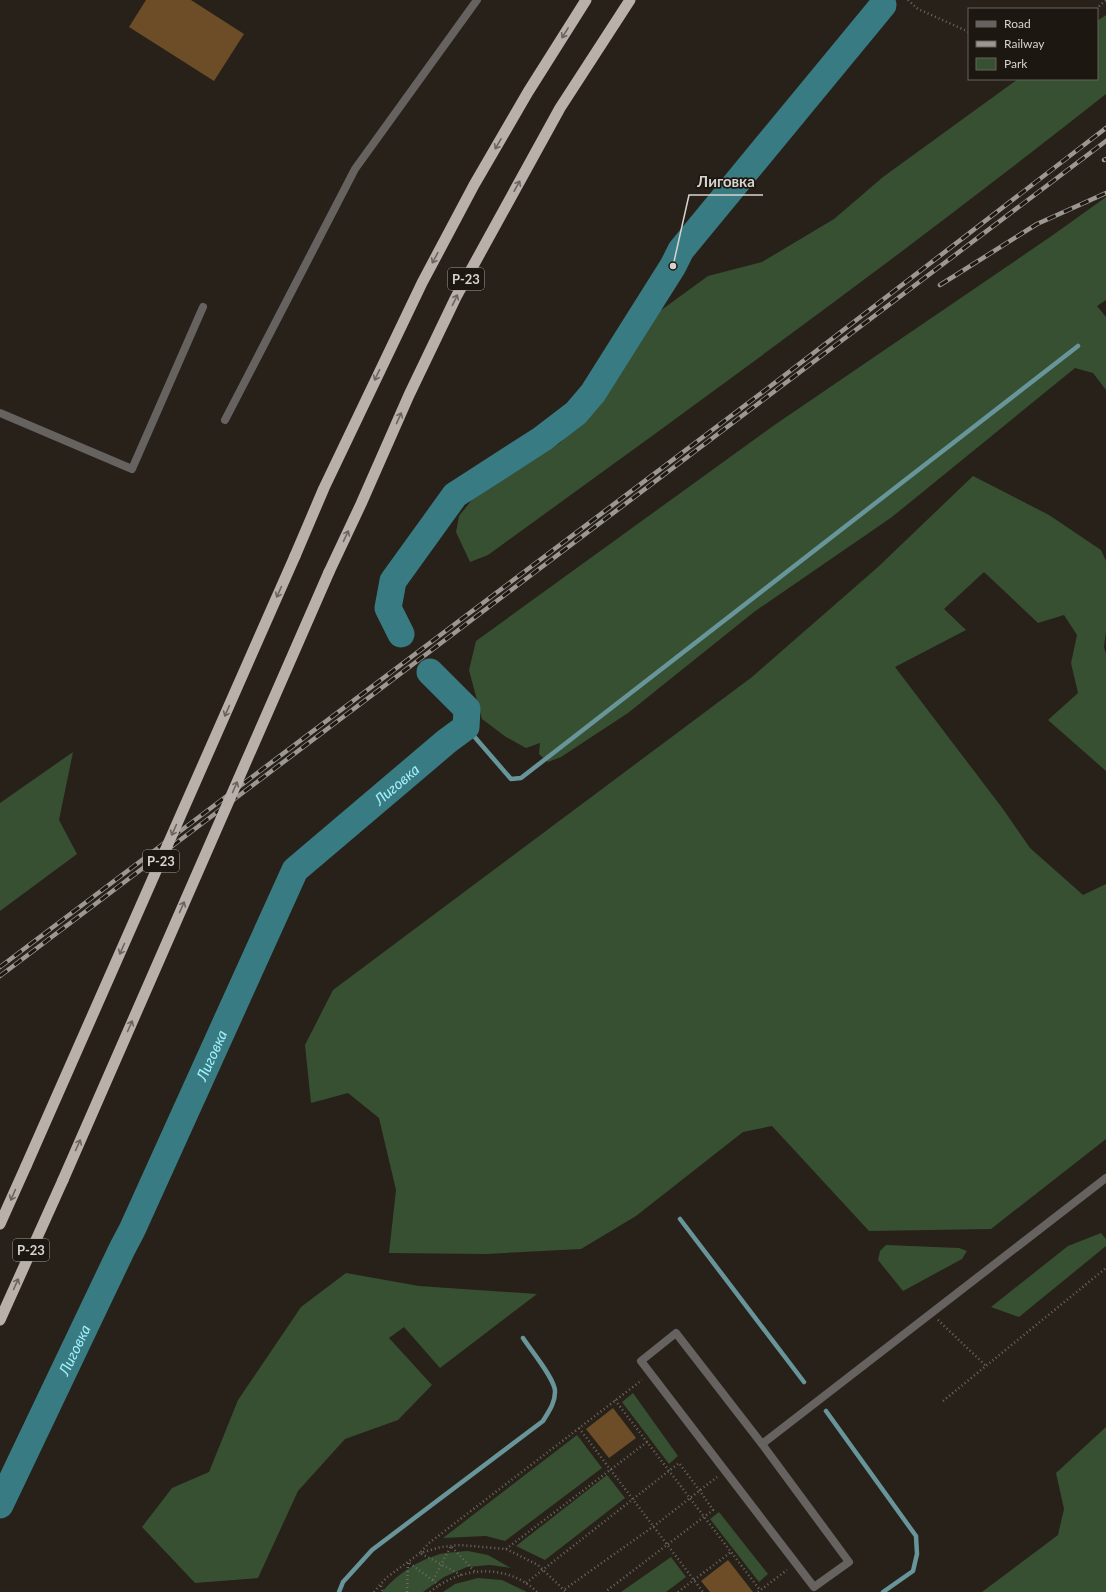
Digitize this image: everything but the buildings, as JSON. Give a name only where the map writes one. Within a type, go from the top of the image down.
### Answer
[{"type":"highway","name":"Р-23","points":[[0,1224],[324,488],[422,283],[474,185],[528,92],[586,0]]},
{"type":"highway","name":"Р-23","points":[[0,1320],[63,1180],[329,572],[409,395],[456,297],[560,108],[630,0]]},
{"type":"street","points":[[225,420],[355,169],[477,0]]},
{"type":"street","points":[[0,413],[132,469],[203,307]]},
{"type":"street","points":[[762,1444],[1106,1178]]},
{"type":"street","points":[[676,1333],[762,1444],[849,1562],[814,1587],[641,1361],[676,1333]]},
{"type":"path","points":[[908,0],[918,9],[968,32]]},
{"type":"path","points":[[1097,8],[1106,0]]},
{"type":"path","points":[[943,1401],[1106,1268]]},
{"type":"path","points":[[931,1313],[986,1366]]},
{"type":"path","points":[[374,1592],[386,1578],[420,1553],[429,1542],[651,1374]]},
{"type":"path","points":[[615,1400],[759,1591],[796,1564]]},
{"type":"path","points":[[579,1428],[703,1592]]},
{"type":"path","points":[[506,1549],[647,1442]]},
{"type":"path","points":[[526,1583],[678,1463],[713,1510],[605,1592]]},
{"type":"path","points":[[420,1553],[441,1547],[460,1545],[506,1549],[538,1565],[565,1591],[726,1471]]},
{"type":"path","points":[[433,1580],[452,1546]]},
{"type":"path","points":[[452,1546],[475,1572]]},
{"type":"path","points":[[678,1592],[731,1552]]},
{"type":"path","points":[[420,1553],[461,1575]]},
{"type":"path","points":[[408,1562],[439,1585]]},
{"type":"path","points":[[407,1592],[408,1562]]},
{"type":"path","points":[[430,1592],[439,1585],[461,1575],[475,1572],[493,1571],[519,1578],[537,1592]]},
{"type":"path","points":[[380,1585],[382,1592]]},
{"type":"green space","points":[[1106,15],[1106,94],[1030,154],[877,270],[722,385],[488,555],[470,562],[456,532],[459,516],[475,496],[514,470],[560,443],[591,411],[649,319],[708,276],[762,262],[834,219],[883,177],[1017,80],[1098,80],[1098,20]]},
{"type":"green space","points":[[1106,197],[1106,300],[1097,306],[1106,317],[1106,390],[1093,373],[1075,368],[892,517],[754,612],[628,713],[561,757],[548,762],[539,754],[540,743],[526,748],[506,737],[482,719],[469,670],[476,641],[773,426],[1053,235]]},
{"type":"green space","points":[[973,476],[1049,515],[1101,550],[1106,561],[1106,631],[1104,647],[1106,654],[1106,771],[1048,720],[1078,693],[1071,663],[1077,635],[1064,615],[1038,623],[984,572],[944,609],[966,630],[895,667],[1003,809],[1030,848],[1083,895],[1106,884],[1106,1139],[991,1229],[869,1231],[772,1126],[743,1132],[636,1216],[581,1249],[486,1254],[389,1253],[396,1190],[379,1118],[348,1093],[311,1103],[305,1045],[333,990],[752,677],[878,567]]},
{"type":"green space","points":[[73,752],[59,820],[77,854],[0,911],[0,803]]},
{"type":"green space","points":[[1101,1233],[1106,1239],[1106,1246],[1019,1317],[991,1307],[1068,1246]]},
{"type":"green space","points":[[886,1245],[959,1248],[967,1251],[962,1259],[903,1291],[878,1260],[880,1251]]},
{"type":"green space","points":[[346,1273],[419,1286],[537,1294],[440,1368],[404,1327],[389,1338],[432,1385],[398,1420],[345,1439],[298,1491],[258,1578],[195,1583],[142,1527],[172,1488],[209,1472],[238,1400],[301,1307]]},
{"type":"green space","points":[[633,1393],[678,1456],[669,1464],[622,1402]]},
{"type":"green space","points":[[1106,1427],[1106,1592],[982,1592],[1058,1535],[1064,1509],[1056,1473]]},
{"type":"green space","points":[[577,1435],[602,1468],[505,1541],[486,1536],[443,1538]]},
{"type":"green space","points":[[607,1475],[625,1498],[545,1560],[516,1546]]},
{"type":"green space","points":[[719,1512],[768,1574],[759,1582],[710,1519]]},
{"type":"green space","points":[[468,1551],[488,1555],[511,1568],[490,1565],[467,1567],[444,1577],[423,1592],[382,1592],[394,1579],[423,1560],[450,1552]]},
{"type":"green space","points":[[671,1557],[686,1577],[666,1592],[621,1592]]},
{"type":"green space","points":[[478,1578],[502,1580],[527,1592],[443,1592],[455,1584]]},
{"type":"waterway","name":"Лиговка","points":[[401,634],[388,608],[393,581],[455,495],[542,439],[576,413],[593,393],[673,266],[681,250],[883,5]]},
{"type":"waterway","points":[[466,727],[511,779],[521,778],[1078,346]]},
{"type":"waterway","name":"Лиговка","points":[[0,1505],[132,1230],[295,870],[447,741],[466,727],[467,709],[430,672]]},
{"type":"waterway","points":[[680,1219],[804,1382]]},
{"type":"waterway","points":[[339,1592],[343,1582],[372,1550],[543,1421],[554,1400],[554,1387],[542,1365],[523,1338]]},
{"type":"waterway","points":[[826,1411],[916,1536],[917,1554],[913,1571],[883,1592]]},
{"type":"railway","points":[[0,967],[768,388],[1106,128]]},
{"type":"railway","points":[[0,976],[1106,141]]},
{"type":"railway","points":[[940,285],[1037,224],[1106,193]]},
{"type":"place","name":"Лиговка","points":[[673,266]]}]
